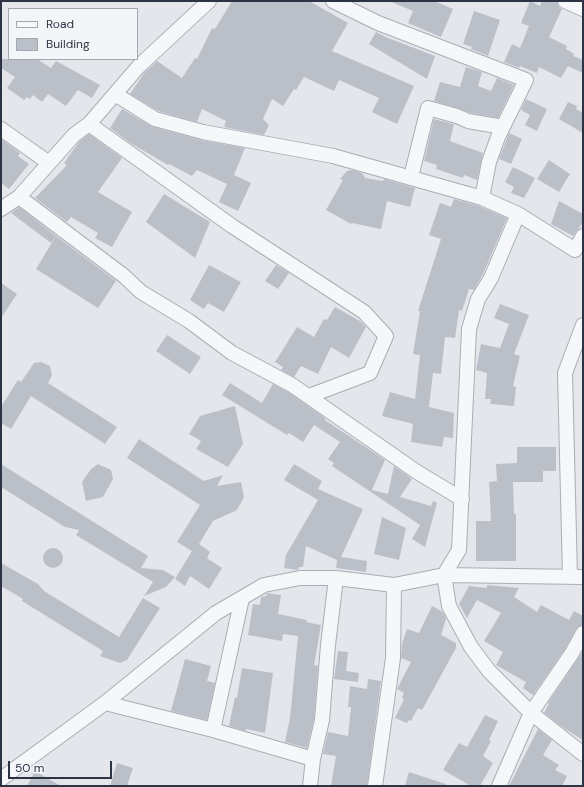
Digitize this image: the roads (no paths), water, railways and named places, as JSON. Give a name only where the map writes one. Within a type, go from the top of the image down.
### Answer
[{"type":"street","points":[[1,209],[19,197],[74,135],[89,124],[139,66],[210,1]]},
{"type":"street","points":[[333,1],[378,23],[481,64],[526,80],[503,128],[489,162],[482,198]]},
{"type":"street","points":[[566,1],[583,9]]},
{"type":"street","points":[[115,94],[155,119],[203,132],[333,156],[482,198],[518,214],[575,250],[583,236]]},
{"type":"street","points":[[411,177],[428,108],[457,116],[468,121],[503,128]]},
{"type":"street","points":[[89,124],[232,226],[364,312],[386,336],[370,373],[309,396]]},
{"type":"street","points":[[1,128],[49,163]]},
{"type":"street","points":[[19,197],[124,276],[141,292],[189,321],[232,353],[309,396],[417,472],[462,499]]},
{"type":"street","points":[[518,214],[491,278],[478,299],[469,328],[459,550],[444,575],[449,606],[471,647],[499,683],[531,713],[583,754]]},
{"type":"street","points":[[1,779],[105,704],[216,613],[264,585],[300,578],[336,578],[394,585],[444,575],[576,577],[565,373],[583,325]]},
{"type":"street","points":[[310,786],[313,759],[322,720],[328,645],[336,578]]},
{"type":"street","points":[[376,786],[393,658],[394,585]]},
{"type":"street","points":[[214,730],[242,598]]},
{"type":"street","points":[[499,786],[531,713],[572,653],[583,633]]},
{"type":"street","points":[[105,704],[214,730],[313,759]]}]
